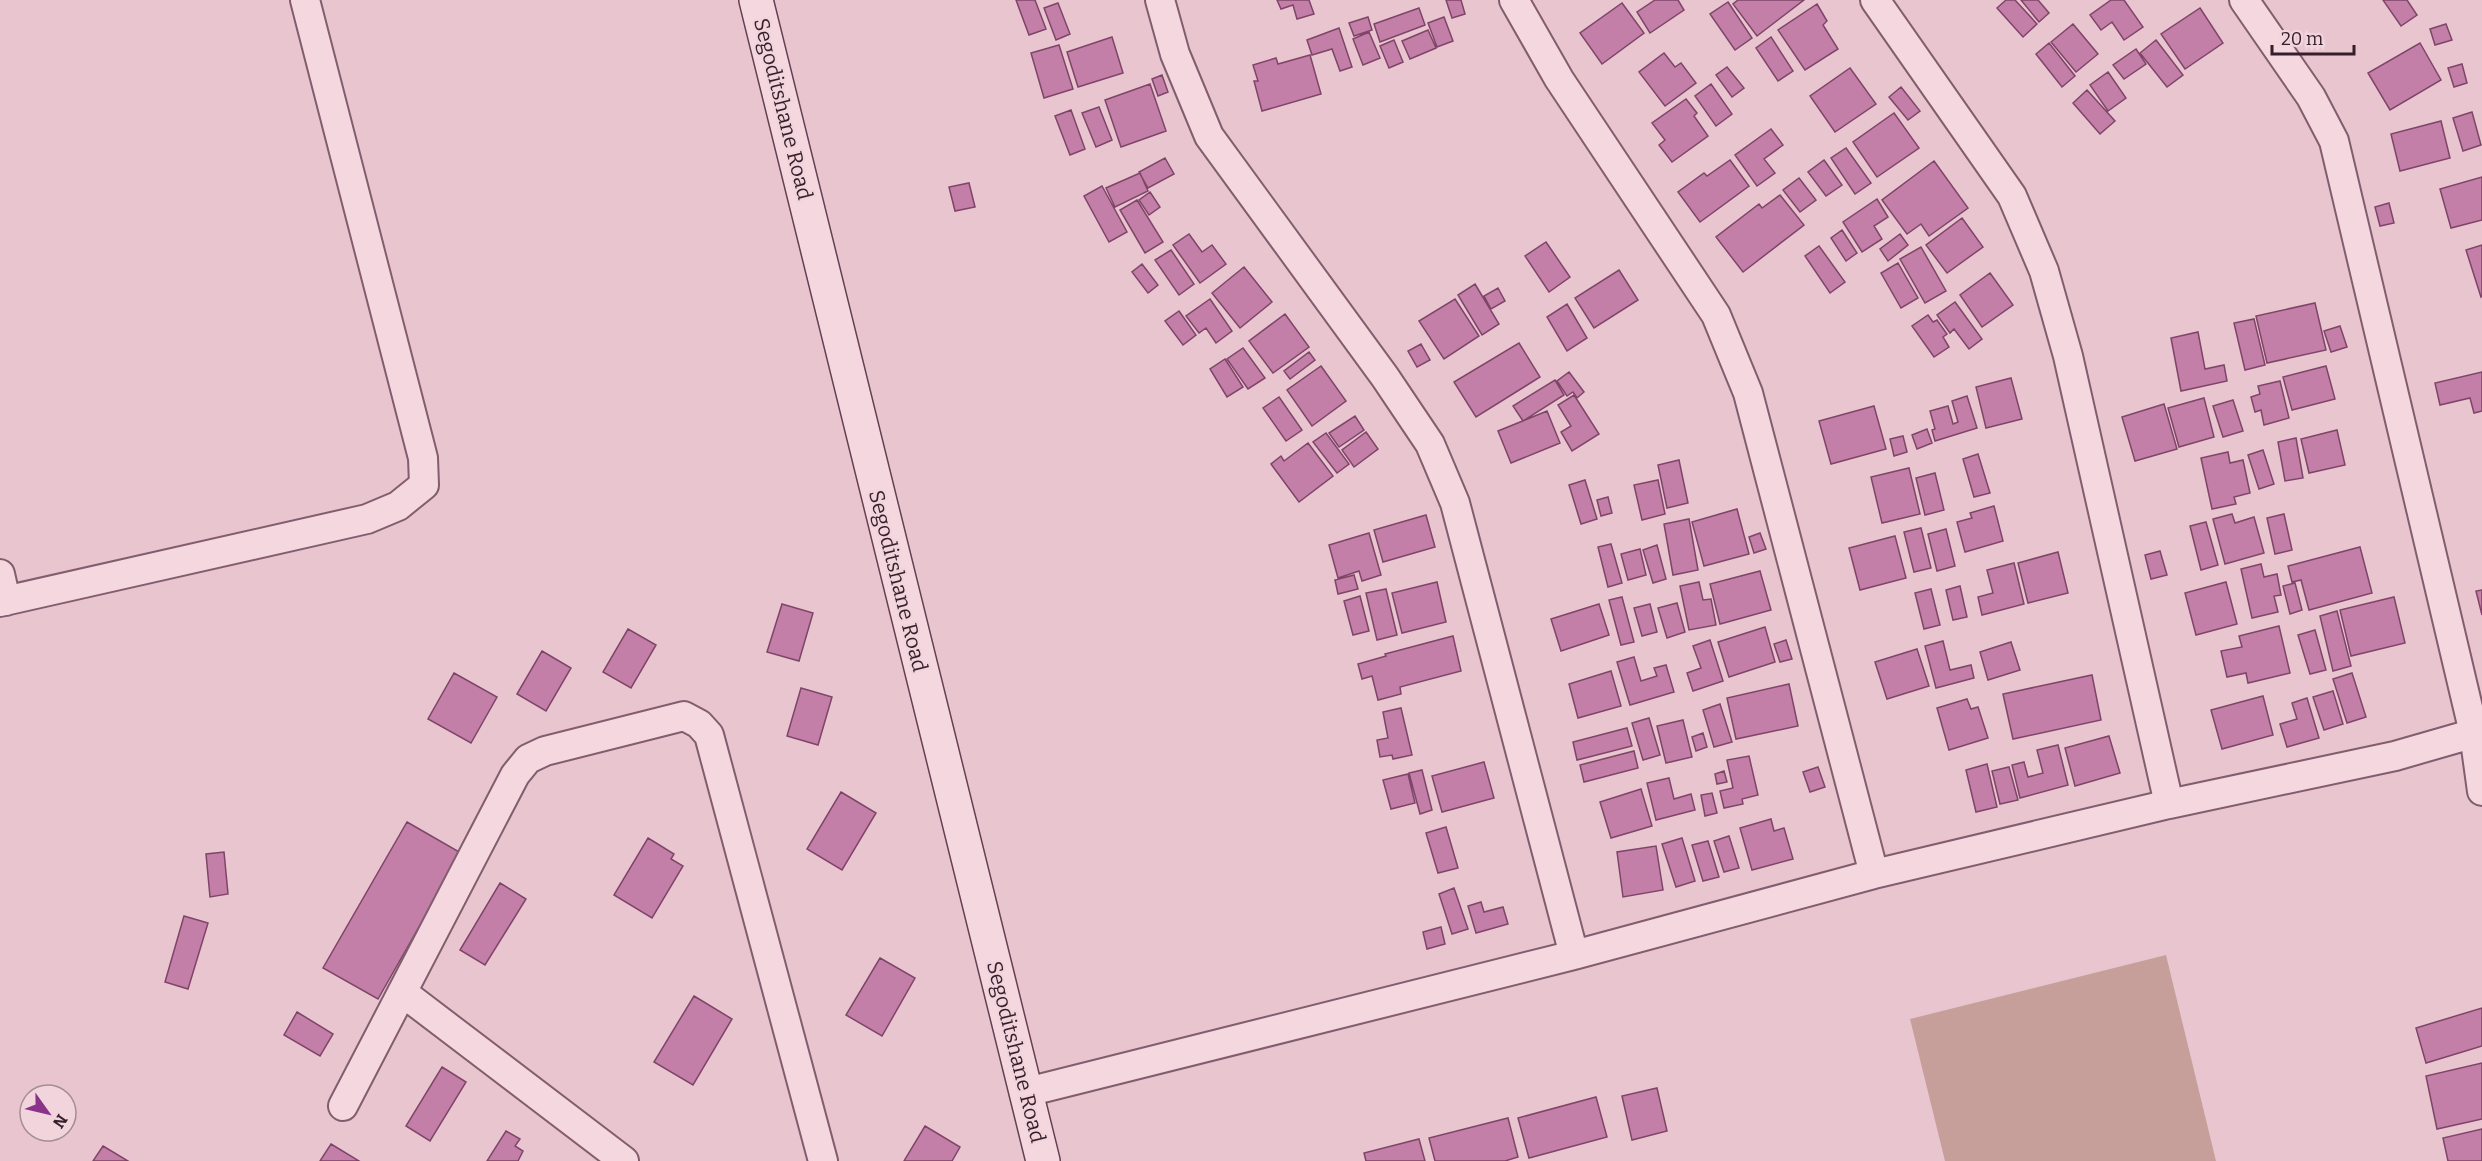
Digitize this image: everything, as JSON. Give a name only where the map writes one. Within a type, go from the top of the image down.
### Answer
[{"type":"street","points":[[2,592],[367,519],[398,506],[424,485],[423,458],[305,0]]},
{"type":"street","name":"Segoditshane Road","points":[[756,0],[904,607],[1043,1161]]},
{"type":"street","points":[[1160,0],[1175,54],[1209,136],[1385,377],[1430,444],[1455,503],[1574,955]]},
{"type":"street","points":[[1514,0],[1559,79],[1716,315],[1728,344],[1748,393],[1874,874]]},
{"type":"street","points":[[1875,0],[2012,196],[2044,271],[2068,356],[2169,804]]},
{"type":"street","points":[[2244,0],[2312,97],[2334,141],[2478,732],[2482,791]]},
{"type":"street","points":[[343,1106],[515,775],[528,759],[544,751],[684,716],[699,724],[709,735],[823,1161]]},
{"type":"street","points":[[1027,1092],[1574,955],[1874,874],[2169,804],[2395,756],[2478,732]]},
{"type":"street","points":[[402,992],[624,1161]]},
{"type":"shaded area","points":[[2166,955],[2216,1161],[1945,1161],[1910,1019]]},
{"type":"building","points":[[1016,0],[1035,0],[1046,29],[1029,35]]},
{"type":"building","points":[[1277,0],[1309,0],[1314,14],[1297,19],[1293,5],[1281,9]]},
{"type":"building","points":[[1446,0],[1461,0],[1465,14],[1452,18]]},
{"type":"building","points":[[1655,0],[1678,0],[1684,10],[1650,33],[1637,12]]},
{"type":"building","points":[[1738,0],[1804,0],[1757,36],[1733,4]]},
{"type":"building","points":[[2006,0],[2015,0],[2037,24],[2023,37],[1997,8]]},
{"type":"building","points":[[2021,0],[2038,0],[2049,13],[2039,22]]},
{"type":"building","points":[[2111,0],[2124,0],[2143,27],[2124,40],[2112,22],[2101,30],[2090,15]]},
{"type":"building","points":[[2383,0],[2407,0],[2417,15],[2401,26]]},
{"type":"building","points":[[1728,2],[1752,38],[1735,50],[1710,14]]},
{"type":"building","points":[[1058,3],[1070,34],[1056,40],[1044,8]]},
{"type":"building","points":[[1622,3],[1644,33],[1602,64],[1580,33]]},
{"type":"building","points":[[1817,4],[1827,21],[1823,25],[1838,49],[1805,70],[1778,30]]},
{"type":"building","points":[[1419,8],[1425,25],[1380,42],[1374,24]]},
{"type":"building","points":[[2200,8],[2223,43],[2185,69],[2161,34]]},
{"type":"building","points":[[1368,17],[1372,30],[1354,36],[1349,23]]},
{"type":"building","points":[[1444,17],[1453,41],[1437,47],[1428,23]]},
{"type":"building","points":[[2073,24],[2098,54],[2076,72],[2051,42]]},
{"type":"building","points":[[2446,24],[2452,40],[2435,45],[2430,29]]},
{"type":"building","points":[[1339,28],[1352,67],[1340,71],[1332,49],[1312,55],[1307,40]]},
{"type":"building","points":[[1428,30],[1436,48],[1410,59],[1402,41]]},
{"type":"building","points":[[1369,32],[1380,58],[1363,65],[1353,39]]},
{"type":"building","points":[[1112,37],[1123,73],[1078,87],[1067,52]]},
{"type":"building","points":[[1771,37],[1793,71],[1778,81],[1756,48]]},
{"type":"building","points":[[1394,40],[1403,62],[1389,68],[1380,46]]},
{"type":"building","points":[[2156,40],[2183,75],[2167,87],[2140,53]]},
{"type":"building","points":[[2049,43],[2075,76],[2062,87],[2036,54]]},
{"type":"building","points":[[2420,43],[2441,80],[2390,110],[2368,73]]},
{"type":"building","points":[[1059,45],[1073,89],[1044,98],[1031,53]]},
{"type":"building","points":[[2136,49],[2146,64],[2124,79],[2113,65]]},
{"type":"building","points":[[1664,53],[1675,67],[1681,63],[1696,83],[1665,106],[1639,72]]},
{"type":"building","points":[[1310,55],[1321,94],[1262,111],[1254,81],[1258,81],[1253,65],[1276,58],[1278,64]]},
{"type":"building","points":[[2462,64],[2467,83],[2454,87],[2448,68]]},
{"type":"building","points":[[1727,67],[1744,88],[1732,97],[1716,75]]},
{"type":"building","points":[[1850,68],[1876,104],[1835,132],[1810,96]]},
{"type":"building","points":[[2108,72],[2126,98],[2108,111],[2090,85]]},
{"type":"building","points":[[1162,75],[1168,92],[1158,96],[1152,79]]},
{"type":"building","points":[[1150,84],[1166,131],[1121,147],[1105,100]]},
{"type":"building","points":[[1711,84],[1732,114],[1716,126],[1695,96]]},
{"type":"building","points":[[1901,87],[1920,111],[1908,120],[1889,97]]},
{"type":"building","points":[[2087,90],[2115,121],[2100,134],[2073,103]]},
{"type":"building","points":[[1686,99],[1697,113],[1694,116],[1708,136],[1672,162],[1659,145],[1665,140],[1652,123]]},
{"type":"building","points":[[1099,107],[1112,140],[1096,147],[1082,113]]},
{"type":"building","points":[[1071,110],[1085,149],[1070,155],[1055,116]]},
{"type":"building","points":[[2472,112],[2481,145],[2463,151],[2453,118]]},
{"type":"building","points":[[1894,113],[1919,148],[1877,177],[1853,142]]},
{"type":"building","points":[[2441,121],[2450,158],[2400,171],[2391,134]]},
{"type":"building","points":[[1771,129],[1783,145],[1764,159],[1775,173],[1757,186],[1735,155]]},
{"type":"building","points":[[1846,148],[1871,183],[1855,194],[1831,158]]},
{"type":"building","points":[[1165,158],[1174,174],[1148,188],[1139,172]]},
{"type":"building","points":[[1730,160],[1749,186],[1700,222],[1678,192],[1704,173],[1707,176]]},
{"type":"building","points":[[1824,160],[1842,185],[1826,196],[1808,172]]},
{"type":"building","points":[[1934,161],[1968,208],[1929,236],[1921,224],[1907,234],[1882,200]]},
{"type":"building","points":[[1140,173],[1148,191],[1115,207],[1106,188]]},
{"type":"building","points":[[2482,177],[2482,220],[2451,228],[2440,189]]},
{"type":"building","points":[[1799,178],[1816,200],[1800,212],[1783,190]]},
{"type":"building","points":[[969,183],[975,207],[955,211],[949,187]]},
{"type":"building","points":[[1102,186],[1127,232],[1109,242],[1084,196]]},
{"type":"building","points":[[1150,192],[1160,207],[1149,215],[1139,200]]},
{"type":"building","points":[[1780,195],[1804,225],[1743,272],[1716,237],[1759,204],[1762,208]]},
{"type":"building","points":[[1877,199],[1888,217],[1874,226],[1882,239],[1862,252],[1843,222]]},
{"type":"building","points":[[1137,200],[1163,242],[1145,253],[1120,210]]},
{"type":"building","points":[[2389,203],[2394,223],[2380,226],[2375,207]]},
{"type":"building","points":[[1962,218],[1983,247],[1947,273],[1926,245]]},
{"type":"building","points":[[1842,230],[1857,253],[1846,261],[1831,238]]},
{"type":"building","points":[[1189,234],[1202,252],[1212,245],[1226,264],[1200,283],[1173,245]]},
{"type":"building","points":[[1900,234],[1908,245],[1888,261],[1880,249]]},
{"type":"building","points":[[1546,242],[1570,277],[1549,292],[1525,256]]},
{"type":"building","points":[[2482,245],[2482,296],[2481,297],[2466,250]]},
{"type":"building","points":[[1819,246],[1845,282],[1830,293],[1805,256]]},
{"type":"building","points":[[1921,247],[1946,291],[1925,303],[1900,259]]},
{"type":"building","points":[[1171,250],[1194,284],[1179,295],[1155,260]]},
{"type":"building","points":[[1898,263],[1918,298],[1901,308],[1881,273]]},
{"type":"building","points":[[1142,264],[1158,285],[1148,293],[1132,272]]},
{"type":"building","points":[[1244,267],[1272,302],[1240,328],[1212,293]]},
{"type":"building","points":[[1619,270],[1638,300],[1594,328],[1575,298]]},
{"type":"building","points":[[1990,273],[2013,305],[1982,327],[1960,295]]},
{"type":"building","points":[[1475,284],[1499,324],[1482,335],[1458,295]]},
{"type":"building","points":[[1498,288],[1505,301],[1491,309],[1484,296]]},
{"type":"building","points":[[1210,299],[1232,331],[1216,343],[1206,328],[1199,333],[1186,316]]},
{"type":"building","points":[[1455,299],[1479,336],[1444,359],[1419,321]]},
{"type":"building","points":[[1955,302],[1982,339],[1969,349],[1954,329],[1950,333],[1937,315]]},
{"type":"building","points":[[2315,303],[2326,350],[2267,363],[2256,316]]},
{"type":"building","points":[[1567,304],[1587,338],[1567,351],[1547,317]]},
{"type":"building","points":[[1179,311],[1196,335],[1183,345],[1165,321]]},
{"type":"building","points":[[1285,314],[1309,347],[1273,373],[1249,341]]},
{"type":"building","points":[[1928,315],[1933,322],[1937,320],[1947,334],[1943,337],[1949,347],[1934,357],[1912,326]]},
{"type":"building","points":[[2254,319],[2265,365],[2245,370],[2234,323]]},
{"type":"building","points":[[2340,326],[2347,347],[2331,352],[2324,331]]},
{"type":"building","points":[[2198,332],[2205,369],[2224,365],[2227,381],[2181,391],[2171,338]]},
{"type":"building","points":[[1519,343],[1540,377],[1476,417],[1454,382]]},
{"type":"building","points":[[1421,344],[1430,360],[1417,367],[1408,351]]},
{"type":"building","points":[[1243,348],[1265,378],[1248,389],[1227,359]]},
{"type":"building","points":[[1309,352],[1315,360],[1290,379],[1284,371]]},
{"type":"building","points":[[1225,359],[1243,387],[1227,397],[1210,369]]},
{"type":"building","points":[[1321,366],[1346,401],[1312,426],[1287,390]]},
{"type":"building","points":[[2326,366],[2335,399],[2292,410],[2283,377]]},
{"type":"building","points":[[1569,372],[1584,392],[1577,398],[1573,392],[1567,396],[1557,381]]},
{"type":"building","points":[[2482,372],[2482,411],[2474,413],[2470,398],[2440,405],[2435,383]]},
{"type":"building","points":[[2011,378],[2022,419],[1986,428],[1976,387]]},
{"type":"building","points":[[1555,380],[1564,395],[1523,421],[1513,406]]},
{"type":"building","points":[[2280,381],[2289,418],[2264,425],[2261,410],[2255,412],[2251,397],[2260,394],[2258,386]]},
{"type":"building","points":[[1574,395],[1599,434],[1572,451],[1561,432],[1571,426],[1558,405]]},
{"type":"building","points":[[1967,396],[1977,428],[1935,441],[1932,430],[1935,429],[1930,411],[1948,406],[1953,424],[1958,422],[1952,401]]},
{"type":"building","points":[[1279,397],[1302,430],[1286,441],[1263,408]]},
{"type":"building","points":[[2204,398],[2214,437],[2179,447],[2168,408]]},
{"type":"building","points":[[2233,400],[2243,431],[2223,437],[2213,406]]},
{"type":"building","points":[[2164,404],[2177,449],[2135,461],[2122,417]]},
{"type":"building","points":[[1874,406],[1886,449],[1831,464],[1819,421]]},
{"type":"building","points":[[1547,411],[1560,443],[1511,463],[1498,431]]},
{"type":"building","points":[[1355,416],[1364,430],[1339,447],[1329,433]]},
{"type":"building","points":[[1927,429],[1932,443],[1917,449],[1912,435]]},
{"type":"building","points":[[2337,430],[2345,465],[2309,473],[2301,439]]},
{"type":"building","points":[[1366,432],[1378,449],[1354,467],[1342,450]]},
{"type":"building","points":[[1326,433],[1349,464],[1337,473],[1313,442]]},
{"type":"building","points":[[1903,436],[1907,452],[1894,456],[1890,439]]},
{"type":"building","points":[[2296,438],[2303,478],[2285,481],[2278,442]]},
{"type":"building","points":[[1308,443],[1333,476],[1299,502],[1271,464],[1281,456],[1284,461]]},
{"type":"building","points":[[2263,450],[2274,484],[2259,489],[2248,455]]},
{"type":"building","points":[[2228,452],[2230,463],[2243,460],[2250,493],[2234,497],[2236,504],[2212,509],[2201,458]]},
{"type":"building","points":[[1978,454],[1990,493],[1974,497],[1963,459]]},
{"type":"building","points":[[1679,460],[1688,503],[1667,508],[1658,465]]},
{"type":"building","points":[[1909,468],[1920,514],[1882,523],[1871,477]]},
{"type":"building","points":[[1935,473],[1944,510],[1925,515],[1916,478]]},
{"type":"building","points":[[1585,480],[1597,519],[1581,524],[1569,485]]},
{"type":"building","points":[[1658,480],[1665,514],[1642,520],[1634,485]]},
{"type":"building","points":[[1608,497],[1612,513],[1601,516],[1597,500]]},
{"type":"building","points":[[1994,506],[2003,541],[1965,552],[1957,522],[1972,518],[1970,513]]},
{"type":"building","points":[[1737,509],[1749,554],[1704,566],[1692,522]]},
{"type":"building","points":[[2232,514],[2235,523],[2254,517],[2264,553],[2225,564],[2213,519]]},
{"type":"building","points":[[2284,514],[2292,550],[2275,554],[2267,518]]},
{"type":"building","points":[[1426,515],[1435,547],[1383,562],[1374,530]]},
{"type":"building","points":[[1689,519],[1698,570],[1673,575],[1664,524]]},
{"type":"building","points":[[2206,522],[2218,565],[2201,570],[2190,526]]},
{"type":"building","points":[[1921,528],[1931,568],[1914,572],[1904,532]]},
{"type":"building","points":[[1946,529],[1955,566],[1937,571],[1928,534]]},
{"type":"building","points":[[1369,533],[1381,575],[1362,581],[1359,571],[1338,578],[1329,545]]},
{"type":"building","points":[[1760,533],[1766,549],[1754,553],[1749,537]]},
{"type":"building","points":[[1895,536],[1906,578],[1860,590],[1849,548]]},
{"type":"building","points":[[1611,544],[1622,583],[1608,587],[1598,547]]},
{"type":"building","points":[[1657,545],[1666,579],[1653,583],[1643,550]]},
{"type":"building","points":[[2360,547],[2372,593],[2309,610],[2301,580],[2292,582],[2288,566]]},
{"type":"building","points":[[1640,549],[1646,575],[1628,580],[1621,554]]},
{"type":"building","points":[[2160,551],[2167,575],[2151,579],[2145,555]]},
{"type":"building","points":[[2058,552],[2068,593],[2028,603],[2018,563]]},
{"type":"building","points":[[2014,563],[2024,604],[1982,615],[1978,597],[1993,593],[1987,570]]},
{"type":"building","points":[[2261,564],[2264,577],[2277,574],[2281,595],[2274,596],[2278,612],[2252,618],[2241,569]]},
{"type":"building","points":[[1760,571],[1771,610],[1720,624],[1710,584]]},
{"type":"building","points":[[1354,575],[1358,589],[1338,594],[1335,580]]},
{"type":"building","points":[[1437,582],[1446,622],[1402,633],[1392,593]]},
{"type":"building","points":[[1699,582],[1703,600],[1711,599],[1716,625],[1689,630],[1680,586]]},
{"type":"building","points":[[2226,582],[2237,624],[2196,635],[2185,593]]},
{"type":"building","points":[[2295,583],[2302,610],[2290,614],[2283,586]]},
{"type":"building","points":[[1960,586],[1967,617],[1953,620],[1946,590]]},
{"type":"building","points":[[1386,589],[1397,635],[1377,640],[1366,593]]},
{"type":"building","points":[[1931,589],[1940,625],[1924,629],[1915,593]]},
{"type":"building","points":[[2482,590],[2482,615],[2476,591]]},
{"type":"building","points":[[1360,596],[1369,631],[1353,635],[1344,601]]},
{"type":"building","points":[[1622,597],[1634,642],[1621,645],[1609,600]]},
{"type":"building","points":[[2394,597],[2405,643],[2351,656],[2340,610]]},
{"type":"building","points":[[1677,603],[1685,632],[1667,638],[1658,608]]},
{"type":"building","points":[[782,604],[813,613],[799,661],[767,652]]},
{"type":"building","points":[[1599,604],[1609,635],[1561,651],[1551,619]]},
{"type":"building","points":[[1650,604],[1657,632],[1642,636],[1634,608]]},
{"type":"building","points":[[2337,611],[2351,666],[2333,671],[2320,616]]},
{"type":"building","points":[[2279,626],[2290,673],[2248,683],[2246,673],[2227,677],[2221,651],[2242,647],[2239,636]]},
{"type":"building","points":[[1765,627],[1775,662],[1729,677],[1718,642]]},
{"type":"building","points":[[628,629],[656,645],[631,688],[603,672]]},
{"type":"building","points":[[2315,630],[2326,670],[2310,674],[2298,635]]},
{"type":"building","points":[[1453,636],[1461,671],[1400,687],[1401,694],[1378,700],[1372,676],[1362,679],[1358,664],[1386,656],[1385,654]]},
{"type":"building","points":[[1710,640],[1723,681],[1693,691],[1687,673],[1701,668],[1693,646]]},
{"type":"building","points":[[1786,640],[1792,659],[1780,662],[1774,644]]},
{"type":"building","points":[[1943,641],[1950,670],[1971,665],[1974,678],[1936,688],[1925,646]]},
{"type":"building","points":[[2011,642],[2020,670],[1988,680],[1980,652]]},
{"type":"building","points":[[1917,649],[1929,686],[1887,699],[1875,662]]},
{"type":"building","points":[[542,651],[571,668],[546,711],[517,694]]},
{"type":"building","points":[[1634,657],[1641,681],[1657,676],[1654,668],[1666,665],[1674,692],[1630,705],[1617,662]]},
{"type":"building","points":[[1611,671],[1621,706],[1578,718],[1569,684]]},
{"type":"building","points":[[454,673],[497,697],[471,743],[428,719]]},
{"type":"building","points":[[2352,673],[2366,717],[2347,723],[2333,679]]},
{"type":"building","points":[[2092,675],[2101,720],[2013,739],[2003,694]]},
{"type":"building","points":[[1789,684],[1798,726],[1736,739],[1727,698]]},
{"type":"building","points":[[801,688],[832,697],[818,745],[787,736]]},
{"type":"building","points":[[2333,691],[2343,724],[2324,730],[2313,697]]},
{"type":"building","points":[[2263,696],[2273,735],[2222,749],[2211,710]]},
{"type":"building","points":[[2307,698],[2319,738],[2287,747],[2280,724],[2297,719],[2292,703]]},
{"type":"building","points":[[1967,699],[1971,709],[1978,707],[1988,738],[1949,750],[1937,708]]},
{"type":"building","points":[[1720,704],[1732,742],[1714,747],[1703,710]]},
{"type":"building","points":[[1401,708],[1412,755],[1393,759],[1392,755],[1380,757],[1377,740],[1388,738],[1383,712]]},
{"type":"building","points":[[1649,718],[1660,755],[1643,760],[1632,723]]},
{"type":"building","points":[[1683,720],[1692,757],[1666,763],[1657,726]]},
{"type":"building","points":[[1627,728],[1632,746],[1577,760],[1573,742]]},
{"type":"building","points":[[1703,733],[1707,747],[1696,751],[1692,737]]},
{"type":"building","points":[[2109,736],[2120,773],[2075,786],[2065,748]]},
{"type":"building","points":[[2058,745],[2068,785],[2020,798],[2012,765],[2024,762],[2028,777],[2043,773],[2037,750]]},
{"type":"building","points":[[1634,751],[1638,768],[1584,782],[1580,765]]},
{"type":"building","points":[[1749,756],[1758,795],[1742,799],[1743,804],[1724,808],[1720,791],[1733,788],[1727,760]]},
{"type":"building","points":[[1484,762],[1494,798],[1442,812],[1432,776]]},
{"type":"building","points":[[1987,764],[1997,807],[1976,812],[1966,770]]},
{"type":"building","points":[[1818,767],[1825,787],[1810,792],[1803,772]]},
{"type":"building","points":[[2009,767],[2018,800],[2000,804],[1992,771]]},
{"type":"building","points":[[1422,770],[1432,810],[1420,814],[1409,773]]},
{"type":"building","points":[[1724,771],[1727,782],[1717,784],[1715,774]]},
{"type":"building","points":[[1408,774],[1415,803],[1391,809],[1383,780]]},
{"type":"building","points":[[1669,778],[1674,799],[1691,794],[1695,810],[1656,820],[1647,783]]},
{"type":"building","points":[[1641,789],[1652,826],[1611,838],[1600,802]]},
{"type":"building","points":[[841,792],[876,813],[842,870],[807,849]]},
{"type":"building","points":[[1712,793],[1717,813],[1705,816],[1701,795]]},
{"type":"building","points":[[1771,819],[1774,831],[1784,828],[1793,859],[1752,870],[1740,828]]},
{"type":"building","points":[[407,822],[461,853],[378,999],[323,968]]},
{"type":"building","points":[[1446,827],[1458,868],[1438,873],[1426,833]]},
{"type":"building","points":[[1729,836],[1739,868],[1724,872],[1714,841]]},
{"type":"building","points":[[648,838],[674,854],[671,859],[683,866],[652,918],[614,895]]},
{"type":"building","points":[[1682,838],[1695,881],[1676,887],[1662,844]]},
{"type":"building","points":[[1708,841],[1719,877],[1703,881],[1692,845]]},
{"type":"building","points":[[1656,846],[1663,890],[1623,897],[1617,852]]},
{"type":"building","points":[[224,852],[228,894],[210,897],[206,854]]},
{"type":"building","points":[[500,883],[526,899],[485,965],[460,950]]},
{"type":"building","points":[[1454,888],[1468,929],[1452,934],[1439,894]]},
{"type":"building","points":[[1481,902],[1484,912],[1503,907],[1508,924],[1476,933],[1468,906]]},
{"type":"building","points":[[184,916],[208,923],[188,989],[165,982]]},
{"type":"building","points":[[1441,927],[1445,944],[1427,949],[1423,932]]},
{"type":"building","points":[[880,958],[915,978],[882,1036],[846,1015]]},
{"type":"building","points":[[694,996],[732,1019],[693,1085],[654,1062]]},
{"type":"building","points":[[2482,1008],[2482,1046],[2426,1063],[2416,1028]]},
{"type":"building","points":[[297,1012],[333,1034],[320,1056],[284,1035]]},
{"type":"building","points":[[2482,1063],[2482,1119],[2437,1129],[2426,1076]]},
{"type":"building","points":[[442,1067],[466,1082],[430,1141],[406,1126]]},
{"type":"building","points":[[1657,1088],[1667,1131],[1632,1140],[1622,1096]]},
{"type":"building","points":[[1596,1097],[1607,1137],[1529,1158],[1518,1118]]},
{"type":"building","points":[[1508,1118],[1518,1157],[1505,1161],[1435,1161],[1429,1138]]},
{"type":"building","points":[[925,1126],[960,1147],[952,1161],[904,1161]]},
{"type":"building","points":[[2482,1129],[2482,1161],[2448,1161],[2443,1138]]},
{"type":"building","points":[[506,1131],[520,1139],[515,1146],[523,1151],[518,1161],[487,1161]]},
{"type":"building","points":[[1419,1139],[1425,1161],[1366,1161],[1364,1153]]},
{"type":"building","points":[[331,1144],[359,1161],[320,1161]]},
{"type":"building","points":[[103,1146],[128,1161],[93,1161]]}]
